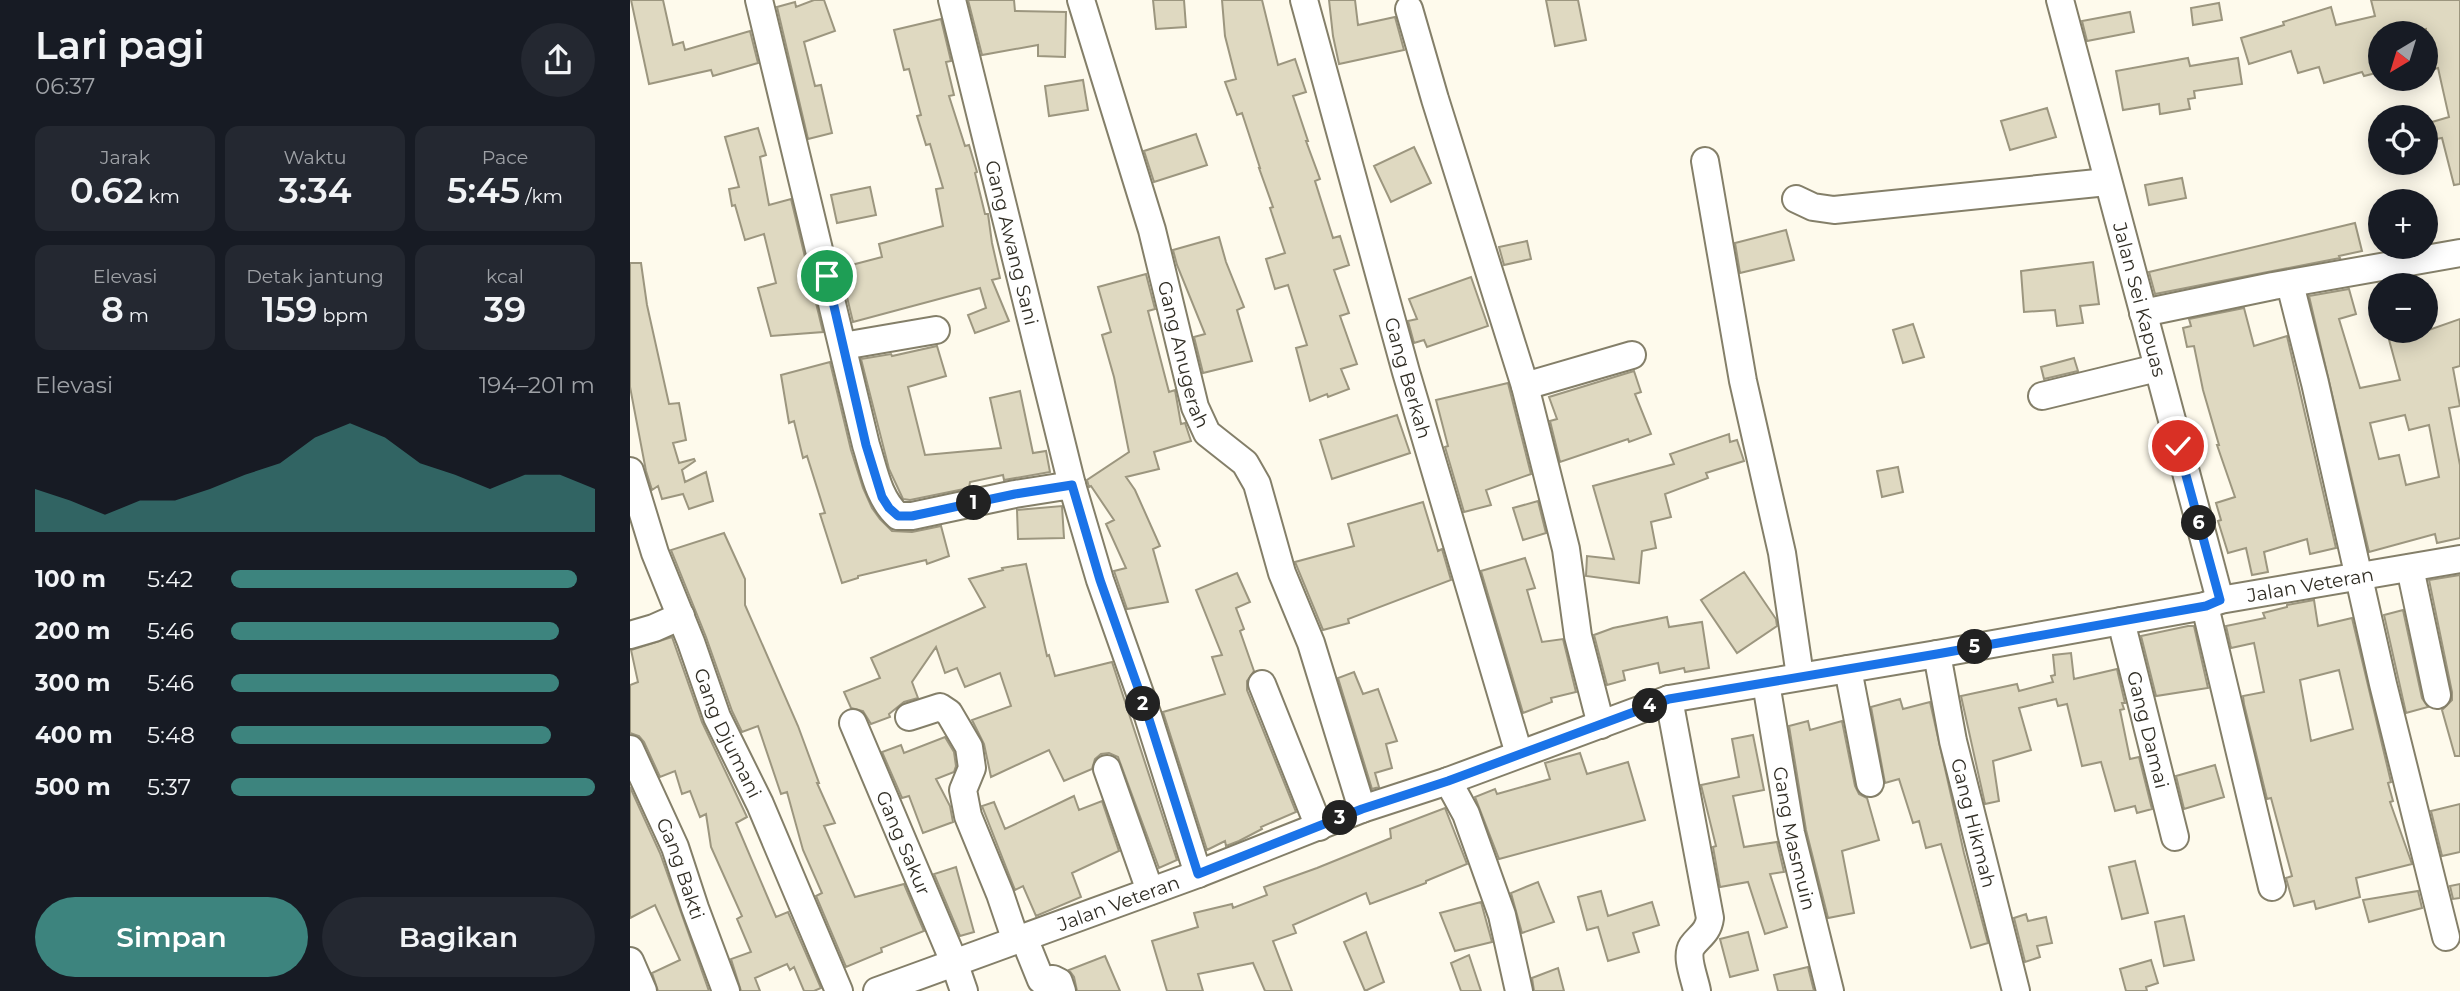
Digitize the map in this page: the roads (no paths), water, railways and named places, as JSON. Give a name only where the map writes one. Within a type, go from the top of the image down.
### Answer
[{"type":"street","points":[[759,0],[866,445],[882,497],[889,508],[898,516],[912,516],[1072,485]]},
{"type":"street","name":"Gang Awang Sani","points":[[952,0],[1072,485],[1100,580],[1148,716],[1198,874]]},
{"type":"street","name":"Gang Anugerah","points":[[1081,0],[1152,230],[1195,407],[1207,433],[1245,463],[1257,484],[1282,573],[1311,643],[1362,809]]},
{"type":"street","name":"Gang Berkah","points":[[1304,0],[1406,372],[1519,754]]},
{"type":"street","name":"Jalan Sei Kapuas","points":[[2060,0],[2157,368],[2213,603],[2272,887]]},
{"type":"street","points":[[1409,9],[1525,386],[1566,549],[1578,636],[1601,725]]},
{"type":"street","points":[[1705,161],[1743,381],[1782,553],[1800,676]]},
{"type":"street","points":[[1796,199],[1813,207],[1834,211],[2107,182]]},
{"type":"street","points":[[2143,313],[2460,253]]},
{"type":"street","points":[[2290,284],[2389,710],[2446,937]]},
{"type":"street","points":[[843,346],[936,330]]},
{"type":"street","points":[[1525,386],[1632,355]]},
{"type":"street","points":[[2042,396],[2157,368]]},
{"type":"street","name":"Gang Djumani","points":[[630,471],[637,516],[681,616],[718,717],[760,804],[839,991]]},
{"type":"street","name":"Jalan Veteran","points":[[894,988],[954,962],[1198,874],[1362,809],[1448,781],[1669,699],[1937,654],[2460,559]]},
{"type":"street","points":[[2410,568],[2437,695]]},
{"type":"street","points":[[630,635],[681,616]]},
{"type":"street","name":"Gang Damai","points":[[2121,621],[2175,837]]},
{"type":"street","name":"Gang Hikmah","points":[[1937,654],[1953,741],[2016,991]]},
{"type":"street","points":[[1848,669],[1870,783]]},
{"type":"street","name":"Gang Masmuin","points":[[1766,682],[1791,833],[1830,991]]},
{"type":"street","points":[[1262,684],[1319,827]]},
{"type":"street","points":[[1669,699],[1710,918],[1709,927],[1692,946],[1689,955],[1697,991]]},
{"type":"street","points":[[909,717],[940,707],[949,713],[969,747],[972,768],[963,790],[968,816],[1020,939],[1041,980],[1054,979],[1059,982],[1062,991]]},
{"type":"street","name":"Gang Sakur","points":[[853,723],[964,991]]},
{"type":"street","name":"Gang Bakti","points":[[630,749],[675,847],[726,991]]},
{"type":"street","points":[[1107,768],[1150,891]]},
{"type":"street","points":[[1448,781],[1466,814],[1502,915],[1519,991]]},
{"type":"street","points":[[630,961],[643,991]]}]
